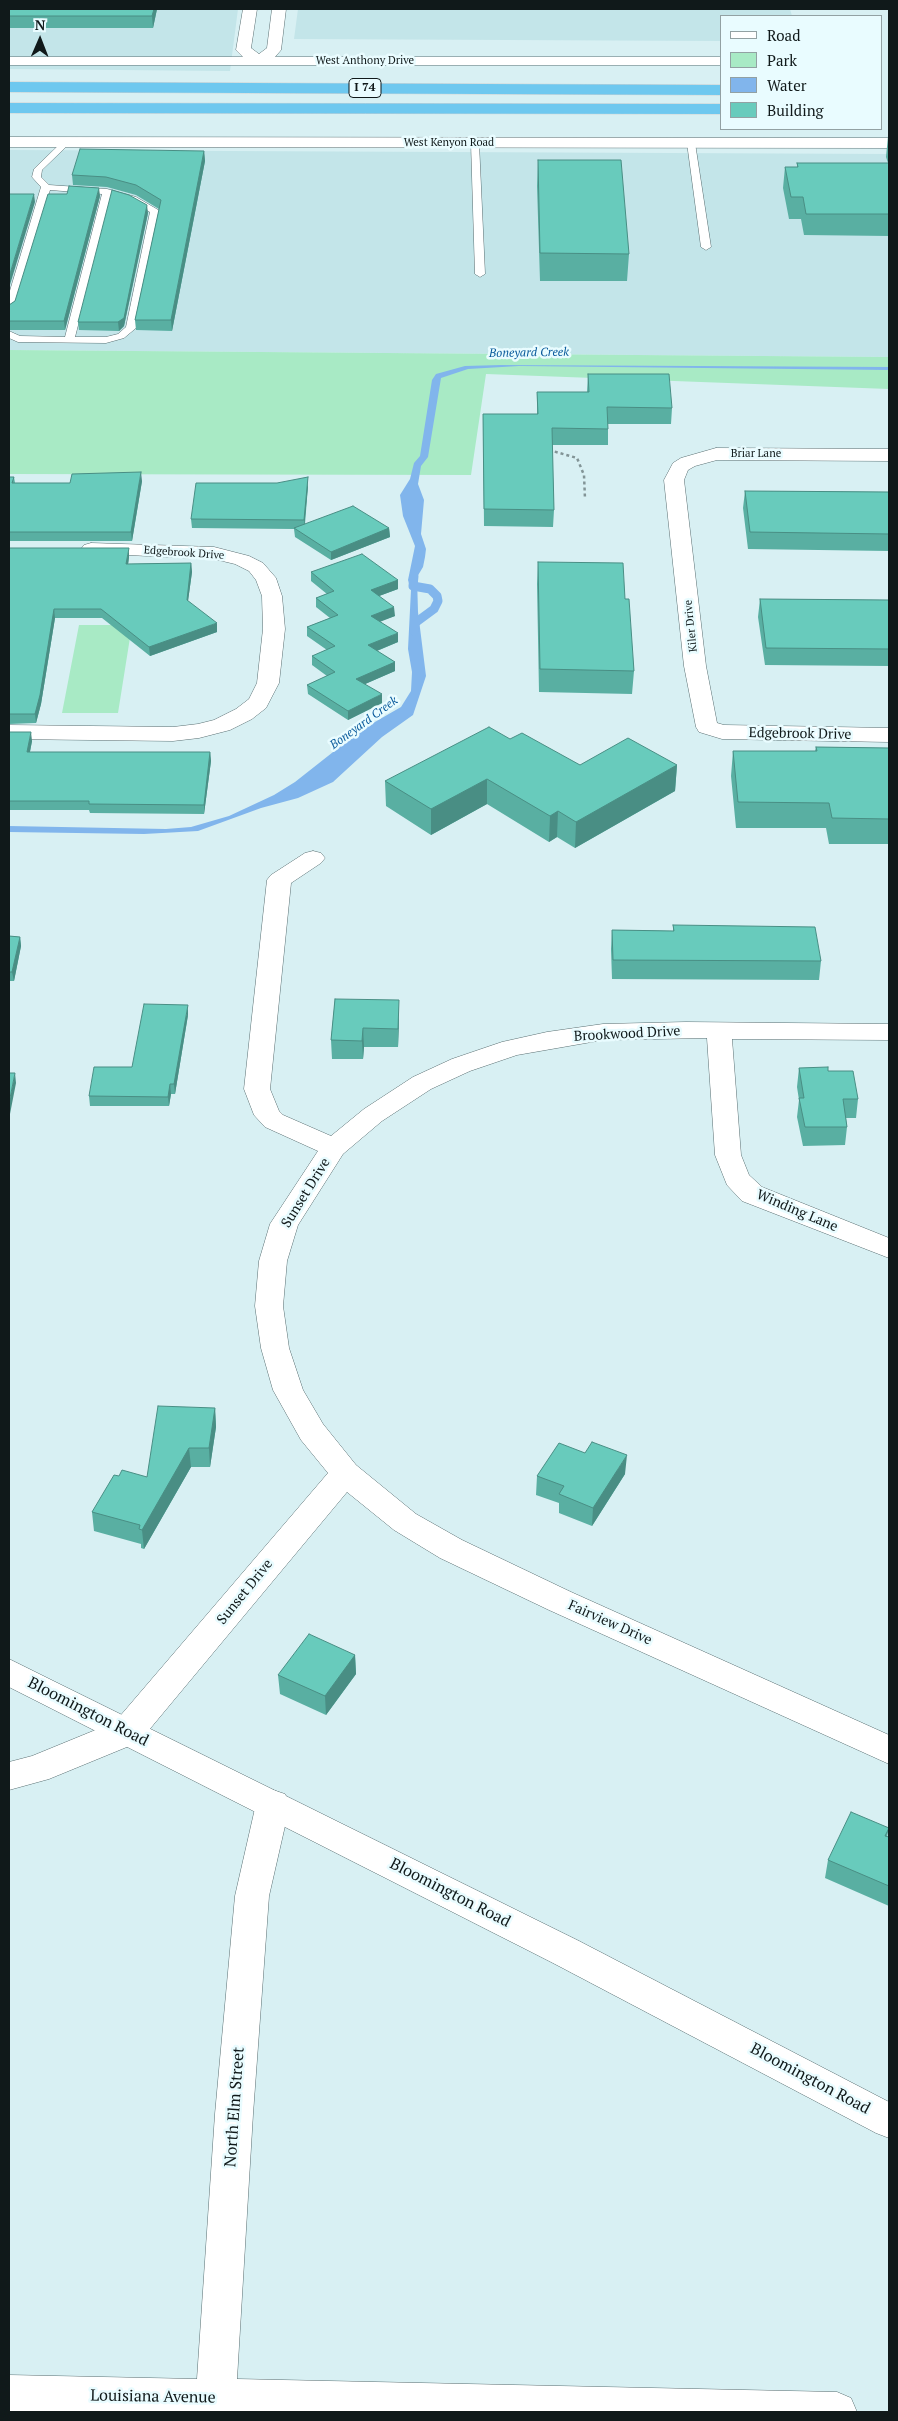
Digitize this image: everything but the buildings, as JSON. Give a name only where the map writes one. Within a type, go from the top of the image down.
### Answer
[{"type":"highway","name":"I 74","points":[[9,87],[720,90]]},
{"type":"highway","name":"I 74","points":[[9,108],[720,109]]},
{"type":"street","points":[[250,9],[243,50],[260,61],[274,50],[279,9]]},
{"type":"street","name":"West Anthony Drive","points":[[9,61],[720,62]]},
{"type":"street","name":"West Kenyon Road","points":[[9,142],[889,143]]},
{"type":"street","name":"Briar Lane","points":[[679,520],[674,480],[680,467],[694,459],[716,454],[889,455]]},
{"type":"street","name":"Kiler Drive","points":[[679,520],[696,674],[703,716],[710,729]]},
{"type":"street","name":"Edgebrook Drive","points":[[9,732],[173,734],[198,731],[222,725],[244,714],[258,704],[268,683],[274,629],[272,596],[266,578],[256,567],[242,560],[214,553],[67,549]]},
{"type":"street","name":"Edgebrook Drive","points":[[710,729],[722,732],[889,735]]},
{"type":"street","name":"Sunset Drive","points":[[127,1732],[345,1473],[312,1432],[288,1390],[275,1348],[269,1306],[273,1261],[284,1224],[334,1148],[274,1121],[267,1115],[257,1089],[278,880],[313,858]]},
{"type":"street","name":"Brookwood Drive","points":[[334,1148],[373,1115],[422,1083],[461,1065],[511,1048],[547,1040],[602,1032],[718,1030],[889,1032]]},
{"type":"street","name":"Winding Lane","points":[[718,1030],[728,1155],[738,1179],[752,1194],[760,1198],[889,1248]]},
{"type":"street","name":"Fairview Drive","points":[[345,1473],[405,1522],[451,1549],[889,1750]]},
{"type":"street","name":"Bloomington Road","points":[[9,1672],[566,1952],[889,2121]]},
{"type":"street","points":[[9,1776],[38,1769],[127,1732]]},
{"type":"street","name":"North Elm Street","points":[[215,2405],[234,2114],[252,1896],[274,1804]]},
{"type":"street","name":"Louisiana Avenue","points":[[9,2395],[215,2405],[837,2412]]},
{"type":"lane","points":[[9,334],[18,340],[106,340],[121,336],[131,328],[155,211],[133,199],[107,192],[46,187],[36,177],[38,168],[51,159],[67,142]]},
{"type":"lane","points":[[475,143],[480,274]]},
{"type":"lane","points":[[690,143],[706,247]]},
{"type":"lane","points":[[9,309],[46,187]]},
{"type":"lane","points":[[70,341],[107,192]]},
{"type":"path","points":[[548,450],[577,458],[584,475],[585,499]]},
{"type":"shaded area","points":[[9,9],[238,9],[230,71],[9,69]]},
{"type":"shaded area","points":[[298,9],[790,9],[792,15],[720,15],[720,41],[294,39]]},
{"type":"shaded area","points":[[9,150],[889,154],[889,357],[9,350]]},
{"type":"green space","points":[[9,350],[889,357],[889,389],[486,374],[471,475],[9,474]]},
{"type":"green space","points":[[79,625],[132,625],[118,713],[62,713]]},
{"type":"water","points":[[501,365],[889,367],[889,370],[519,366],[468,369],[441,378],[428,457],[421,466],[418,484],[424,500],[421,534],[426,549],[423,567],[417,577],[418,612],[426,676],[413,715],[382,737],[333,782],[298,798],[261,808],[198,831],[144,834],[9,832],[9,826],[166,829],[191,827],[229,816],[274,795],[295,782],[361,730],[401,707],[411,691],[412,672],[408,649],[411,590],[408,580],[415,546],[403,516],[400,495],[410,479],[414,463],[420,456],[432,380],[436,374],[465,366]]},
{"type":"waterway","name":"Boneyard Creek","points":[[414,576],[413,586],[430,589],[437,596],[438,601],[434,609],[415,623],[414,631]]}]
